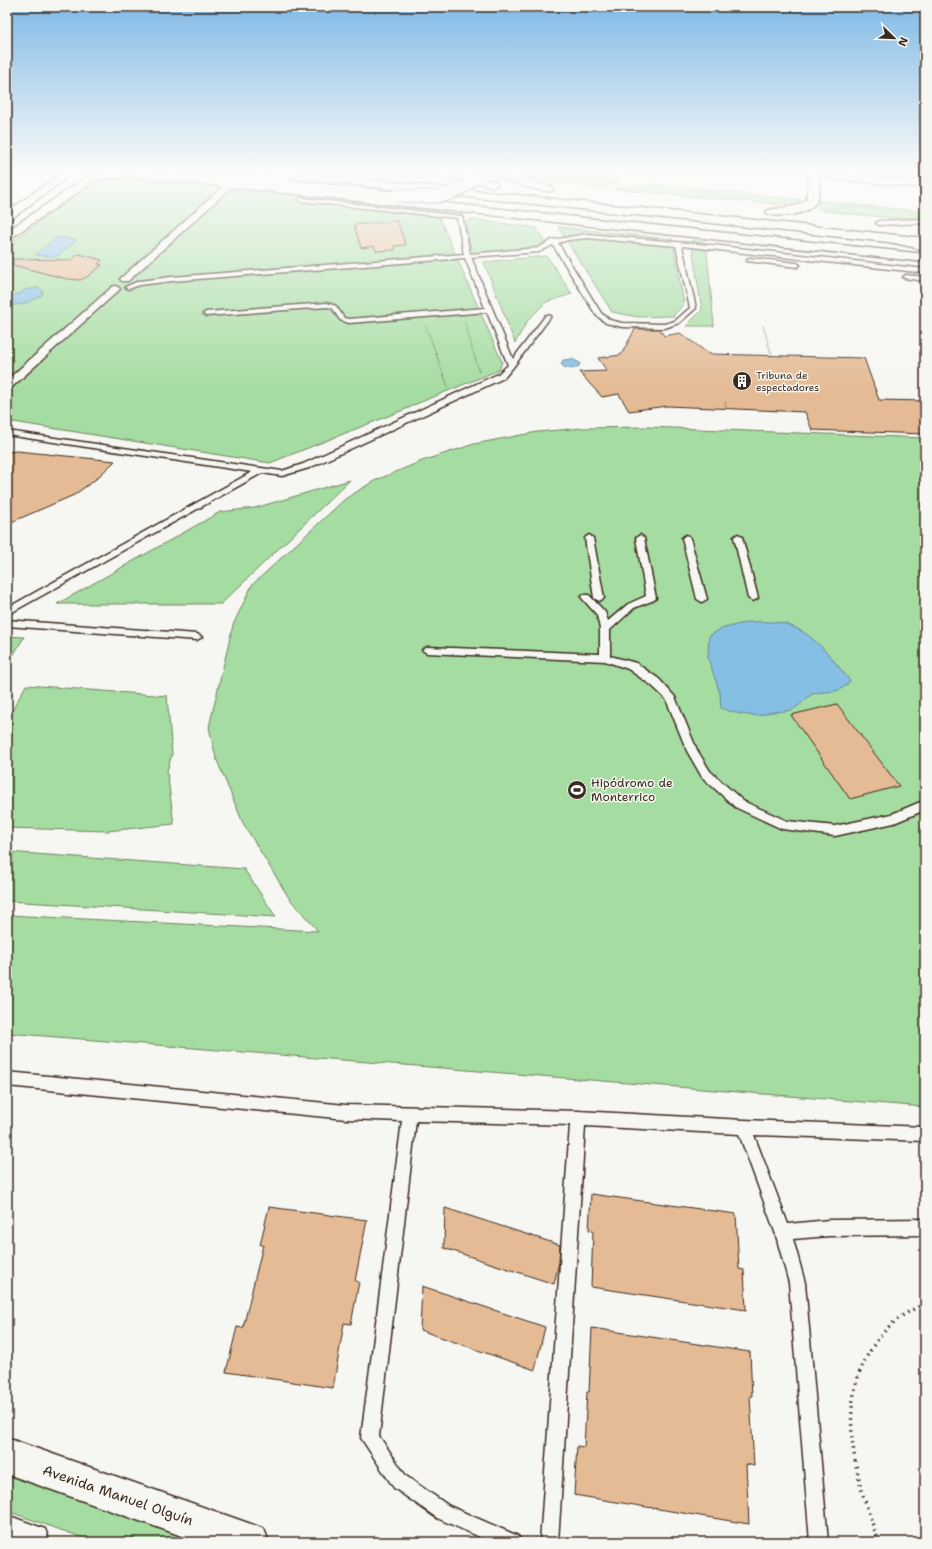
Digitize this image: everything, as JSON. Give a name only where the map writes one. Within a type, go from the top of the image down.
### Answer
[{"type":"main road","points":[[805,245],[925,258]]},
{"type":"main road","name":"Avenida Manuel Olguín","points":[[7,1456],[239,1540]]},
{"type":"main road","points":[[7,1533],[32,1542]]},
{"type":"street","points":[[7,386],[115,289],[126,283],[166,245]]},
{"type":"lane","points":[[466,245],[468,256],[512,365]]},
{"type":"lane","points":[[126,283],[539,250],[547,245]]},
{"type":"lane","points":[[557,245],[598,314],[608,322],[622,325],[665,326],[677,322],[693,308],[679,245]]},
{"type":"lane","points":[[691,245],[925,271]]},
{"type":"lane","points":[[912,245],[925,248]]},
{"type":"lane","points":[[749,260],[803,265]]},
{"type":"lane","points":[[873,265],[874,273]]},
{"type":"lane","points":[[897,276],[925,279]]},
{"type":"lane","points":[[206,314],[327,305],[334,307],[342,319],[349,321],[489,310]]},
{"type":"lane","points":[[7,432],[282,474],[306,466],[501,376],[512,365],[548,316]]},
{"type":"lane","points":[[7,612],[260,471]]},
{"type":"lane","points":[[738,537],[753,598]]},
{"type":"lane","points":[[589,538],[599,598]]},
{"type":"lane","points":[[605,629],[631,606],[650,599],[640,538]]},
{"type":"lane","points":[[686,538],[702,599]]},
{"type":"lane","points":[[586,597],[602,614],[605,629],[605,658]]},
{"type":"lane","points":[[7,623],[198,637]]},
{"type":"lane","points":[[427,650],[605,658],[632,666],[655,682],[670,697],[692,752],[706,774],[740,804],[786,826],[836,831],[894,818],[925,805]]},
{"type":"lane","points":[[7,1079],[346,1112],[410,1115],[578,1118],[744,1127],[925,1134]]},
{"type":"lane","points":[[410,1115],[370,1438],[400,1482],[443,1512],[512,1542]]},
{"type":"lane","points":[[549,1542],[578,1118]]},
{"type":"lane","points":[[744,1127],[783,1232],[797,1283],[819,1542]]},
{"type":"lane","points":[[783,1232],[829,1228],[925,1227]]},
{"type":"path","points":[[462,313],[483,385]]},
{"type":"path","points":[[423,316],[452,399]]},
{"type":"path","points":[[763,326],[772,356]]},
{"type":"path","points":[[725,402],[726,408]]},
{"type":"path","points":[[879,1542],[864,1496],[856,1456],[852,1421],[854,1391],[863,1363],[876,1341],[894,1321],[914,1308],[925,1304]]},
{"type":"green space","points":[[7,245],[451,245],[502,362],[499,370],[270,463],[7,421]]},
{"type":"green space","points":[[470,245],[541,245],[538,248],[475,253],[471,249]]},
{"type":"green space","points":[[570,245],[673,245],[684,304],[673,316],[638,317],[612,312]]},
{"type":"green space","points":[[692,245],[706,245],[714,326],[686,326],[702,310]]},
{"type":"green space","points":[[547,256],[572,294],[546,302],[528,320],[515,343],[484,262]]},
{"type":"green space","name":"Hipódromo de Monterrico","points":[[648,427],[925,438],[925,1107],[7,1033],[7,915],[318,931],[289,898],[243,823],[216,758],[209,727],[233,625],[252,585],[345,499],[374,481],[422,461],[474,444],[537,432],[583,428]]},
{"type":"green space","points":[[350,480],[221,604],[57,604],[220,512],[255,508]]},
{"type":"green space","points":[[7,636],[24,637],[7,666]]},
{"type":"green space","points":[[26,685],[167,696],[172,754],[167,771],[174,824],[107,831],[7,828],[7,720]]},
{"type":"green space","points":[[7,852],[244,869],[276,917],[7,901]]},
{"type":"green space","points":[[7,1471],[203,1542],[95,1542],[7,1511]]},
{"type":"water","points":[[47,245],[70,245],[56,257],[35,255]]},
{"type":"water","points":[[38,288],[43,291],[42,295],[33,300],[17,305],[7,305],[7,297],[22,293],[24,290]]},
{"type":"water","points":[[572,359],[580,363],[579,366],[569,369],[561,364],[563,360]]},
{"type":"water","points":[[748,622],[782,623],[803,632],[828,654],[850,681],[838,690],[813,694],[797,707],[788,711],[770,712],[761,715],[746,715],[721,708],[720,693],[708,658],[709,636],[721,629]]},
{"type":"building","points":[[360,245],[403,245],[394,246],[395,250],[376,251],[374,246],[361,248]]},
{"type":"building","points":[[79,254],[102,260],[98,264],[102,265],[87,277],[80,280],[67,279],[13,265],[13,259],[71,260]]},
{"type":"building","name":"Tribuna de espectadores","points":[[635,329],[660,329],[664,336],[680,333],[709,354],[864,358],[879,400],[925,401],[925,434],[812,430],[805,412],[667,406],[629,411],[619,394],[602,397],[579,372],[607,371],[598,358],[621,355]]},
{"type":"building","points":[[17,451],[115,461],[96,479],[74,495],[7,524],[7,452]]},
{"type":"building","points":[[837,704],[899,786],[850,799],[791,715]]},
{"type":"building","points":[[591,1194],[736,1214],[739,1269],[744,1270],[746,1310],[591,1287],[593,1231],[589,1230]]},
{"type":"building","points":[[269,1207],[367,1220],[355,1281],[359,1282],[351,1324],[344,1323],[333,1388],[226,1372],[237,1327],[243,1328],[263,1245],[260,1245]]},
{"type":"building","points":[[445,1208],[560,1245],[559,1262],[554,1284],[444,1248]]},
{"type":"building","points":[[422,1286],[545,1327],[535,1370],[420,1330]]},
{"type":"building","points":[[592,1328],[750,1352],[752,1396],[750,1396],[754,1466],[746,1464],[749,1524],[574,1495],[577,1446],[584,1447],[587,1392],[589,1392]]},
{"type":"place","name":"Tribuna de espectadores","points":[[742,381]]},
{"type":"place","name":"Hipódromo de Monterrico","points":[[577,790]]}]
